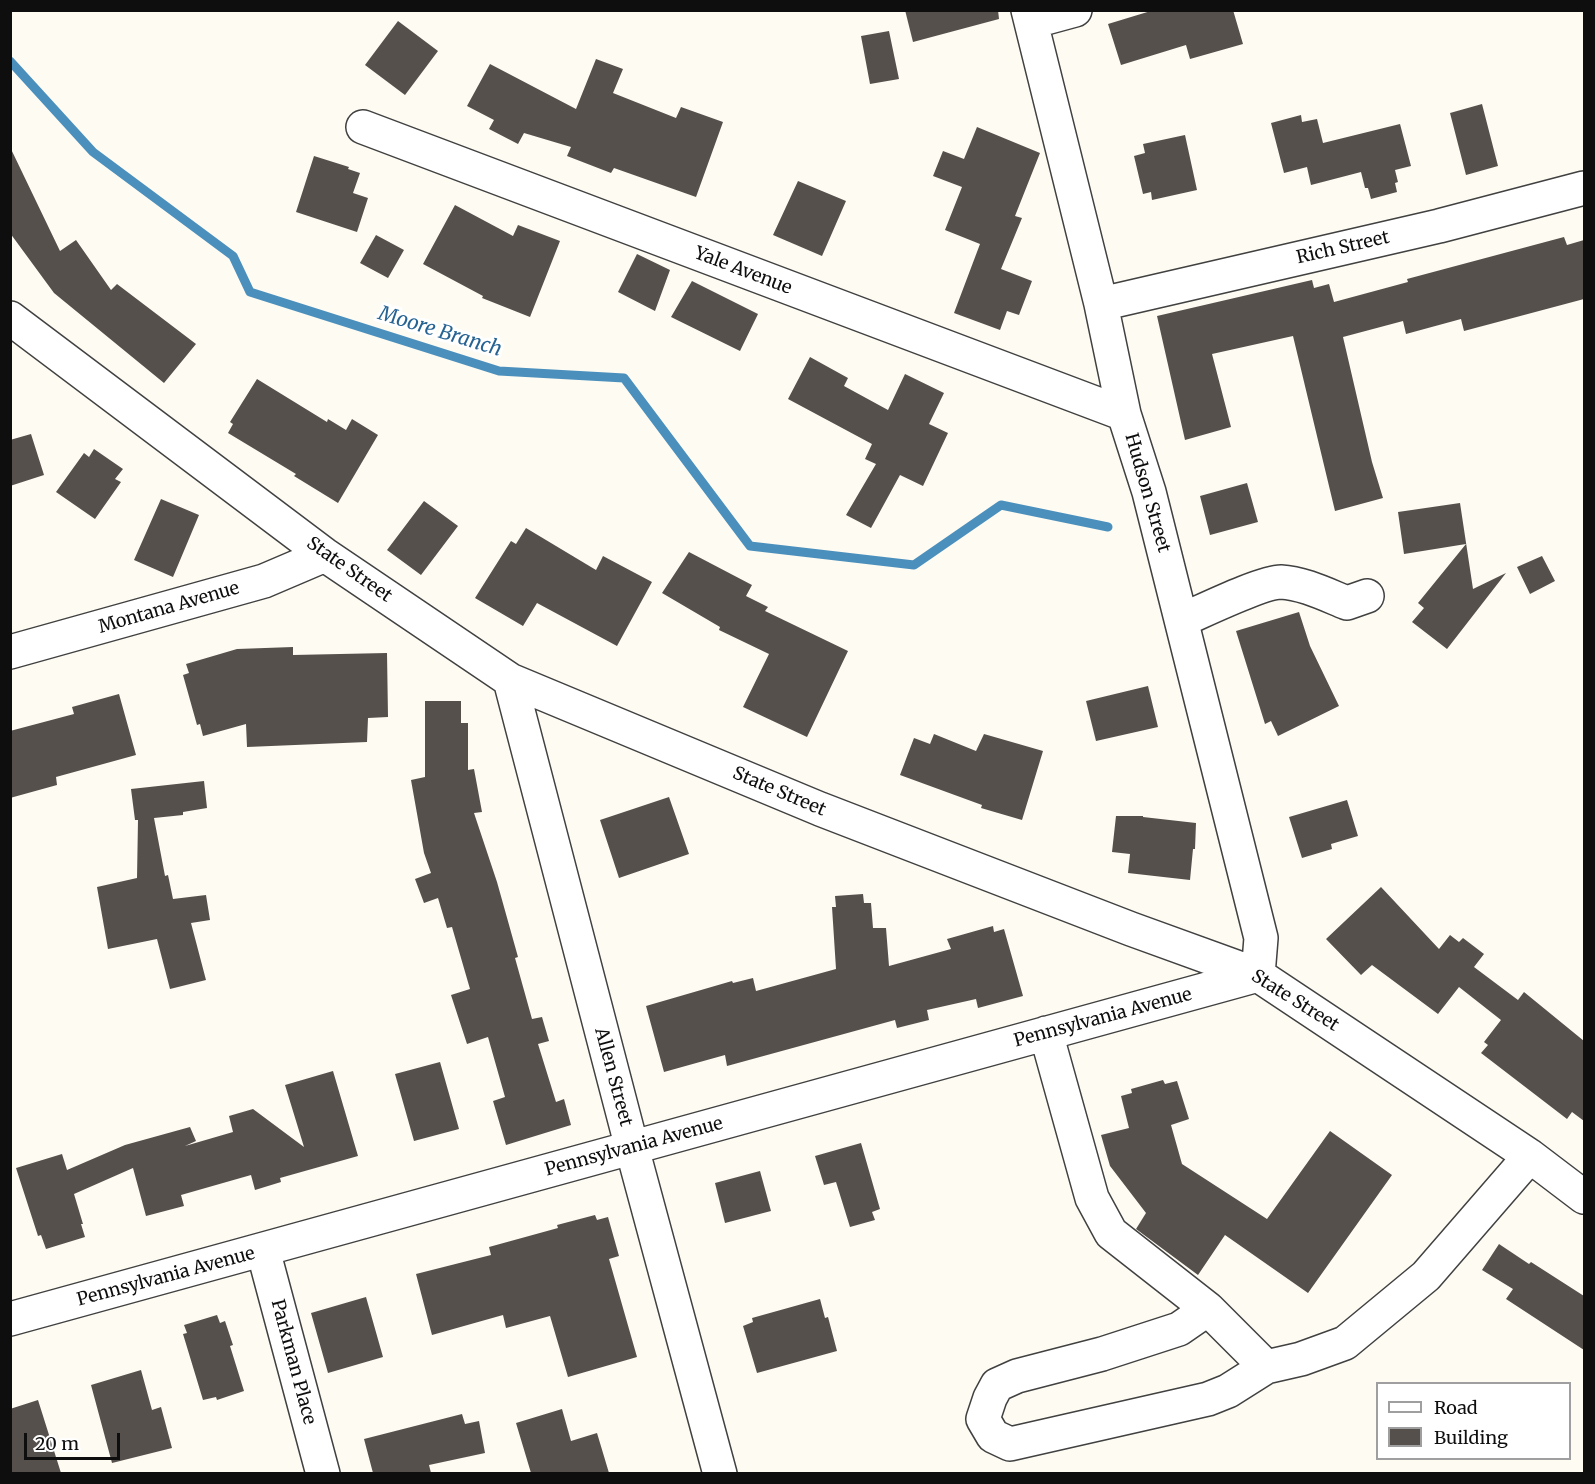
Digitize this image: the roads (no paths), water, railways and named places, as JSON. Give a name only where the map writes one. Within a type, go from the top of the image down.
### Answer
[{"type":"street","points":[[1029,16],[1075,10]]},
{"type":"street","name":"Hudson Street","points":[[1029,16],[1101,304],[1124,414],[1149,492],[1261,938],[1258,975]]},
{"type":"street","name":"Yale Avenue","points":[[363,127],[1124,414]]},
{"type":"street","name":"Rich Street","points":[[1101,304],[1439,226],[1584,188]]},
{"type":"street","name":"State Street","points":[[10,318],[325,555],[510,680],[820,809],[1131,929],[1258,975],[1530,1156],[1584,1197]]},
{"type":"street","name":"Montana Avenue","points":[[10,652],[264,581],[325,555]]},
{"type":"street","points":[[1182,620],[1279,582],[1304,587],[1347,603],[1366,596]]},
{"type":"street","name":"Allen Street","points":[[510,680],[632,1148],[720,1473]]},
{"type":"street","name":"Pennsylvania Avenue","points":[[10,1319],[1258,975]]},
{"type":"street","points":[[1046,1033],[1092,1198],[1111,1233],[1208,1309],[1266,1367]]},
{"type":"street","points":[[1208,1309],[1179,1329],[1102,1354],[1017,1376],[997,1385],[983,1419],[993,1436],[1010,1444],[1208,1399],[1228,1391],[1266,1367],[1301,1359],[1345,1343],[1426,1276],[1530,1156]]},
{"type":"street","name":"Parkman Place","points":[[263,1250],[323,1473]]},
{"type":"waterway","name":"Moore Branch","points":[[10,61],[93,152],[233,256],[250,292],[499,371],[624,378],[750,546],[914,565],[1001,505],[1108,527]]}]
